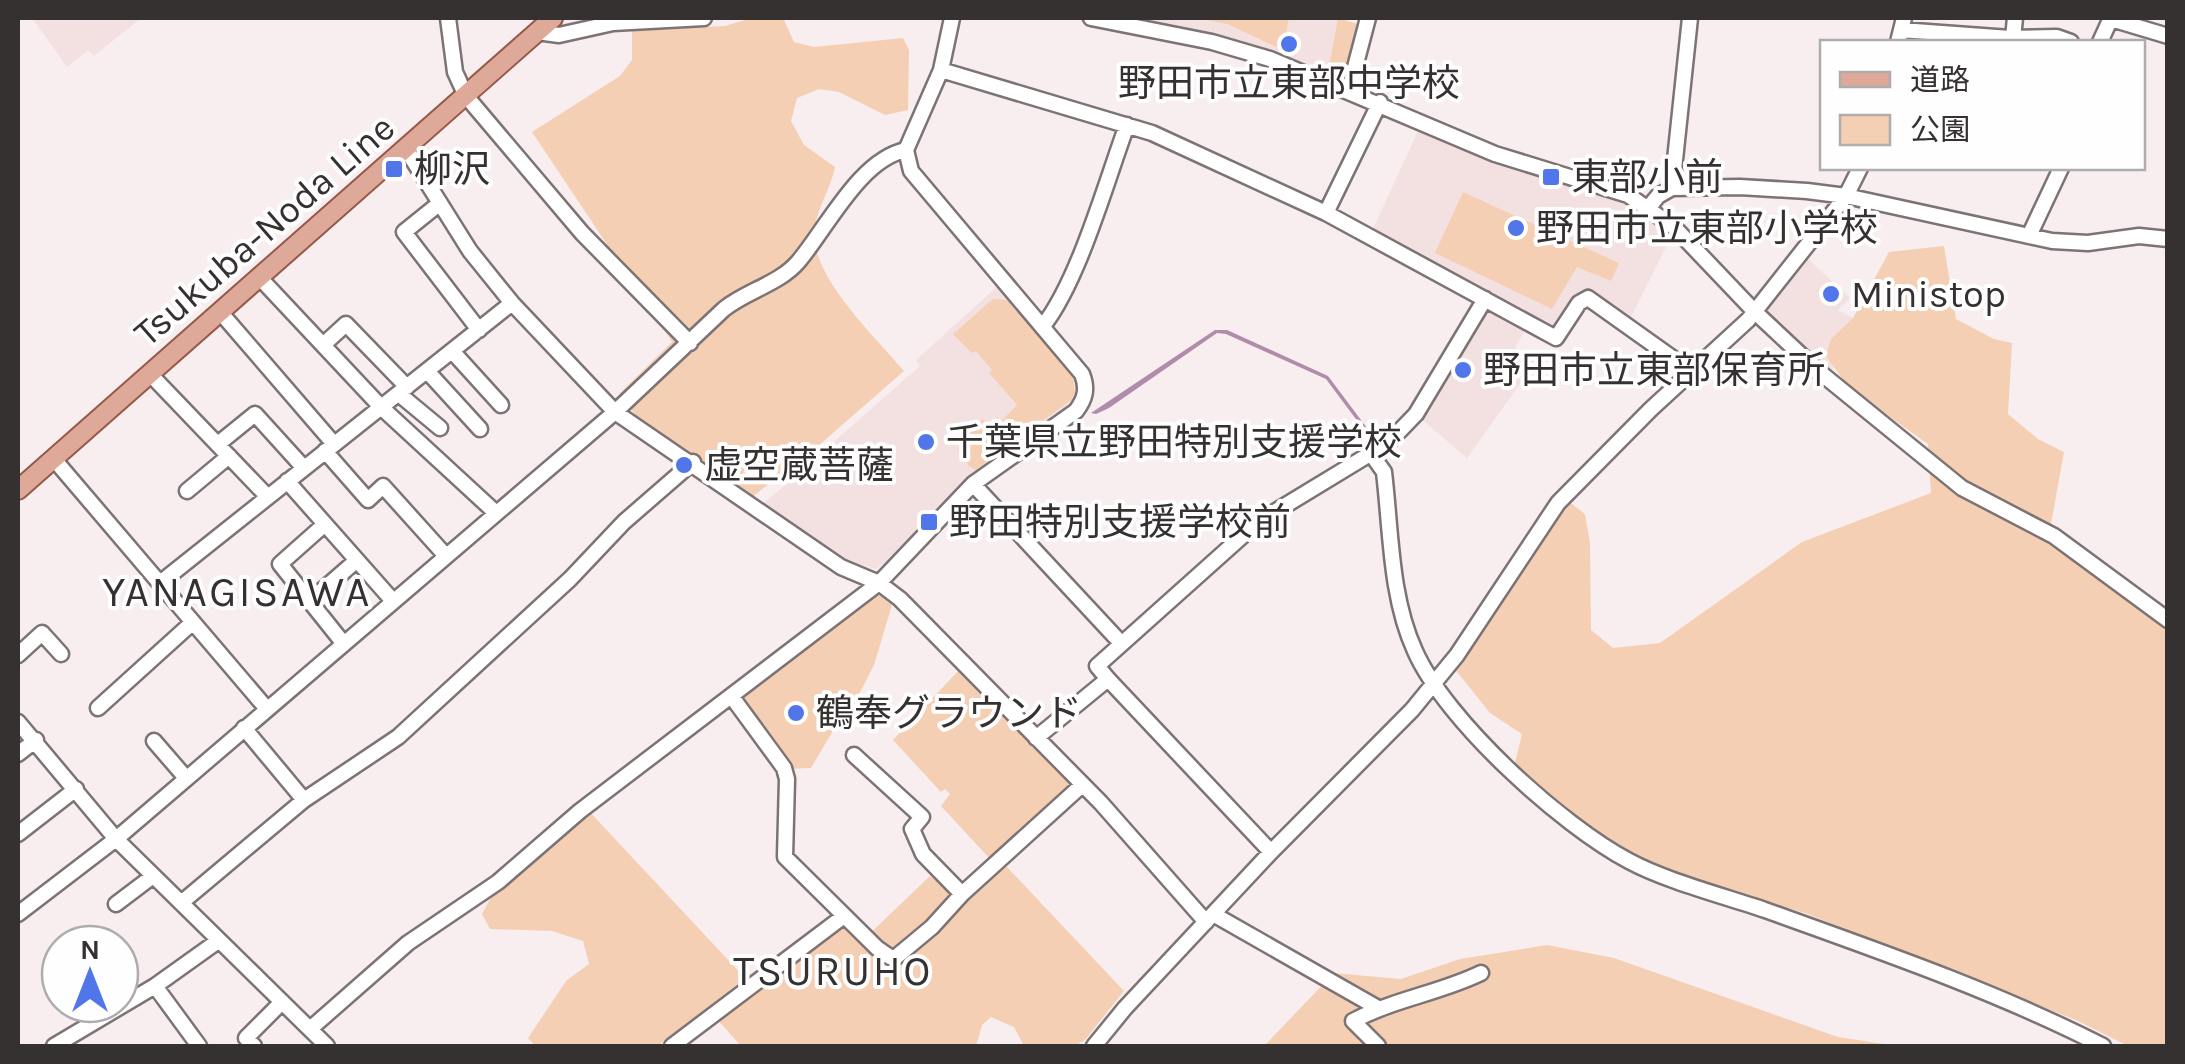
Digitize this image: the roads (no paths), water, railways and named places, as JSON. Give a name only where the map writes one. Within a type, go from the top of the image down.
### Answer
[{"type":"main road","name":"Tsukuba-Noda Line","points":[[18,490],[554,18]]},
{"type":"street","points":[[448,18],[456,72],[466,96],[582,233],[690,343]]},
{"type":"street","points":[[537,32],[560,35],[620,20],[704,18]]},
{"type":"street","points":[[310,1029],[408,943],[498,882],[580,811],[879,584],[973,484],[1076,411],[1083,402],[1086,392],[1082,374],[911,170],[906,150],[940,70],[952,18]]},
{"type":"street","points":[[1091,18],[1116,20],[1289,65],[1495,154],[1628,195],[1674,226],[1816,370],[1962,488],[2054,536],[2168,620]]},
{"type":"street","points":[[1349,90],[1368,18]]},
{"type":"street","points":[[1672,188],[1690,18]]},
{"type":"street","points":[[2013,38],[2015,18]]},
{"type":"street","points":[[2111,18],[2168,36]]},
{"type":"street","points":[[1901,30],[2013,38],[2058,36],[2067,40]]},
{"type":"street","points":[[940,70],[1126,124],[1326,213],[1556,338],[1579,303],[1588,298],[1692,372]]},
{"type":"street","points":[[1326,213],[1380,102]]},
{"type":"street","points":[[1042,326],[1055,310],[1090,226],[1126,124]]},
{"type":"street","points":[[406,150],[470,252],[512,304],[616,412],[841,567],[879,584],[936,634],[1209,918],[1378,1008]]},
{"type":"street","points":[[18,914],[116,839],[616,412],[741,295],[796,264],[884,157],[906,150]]},
{"type":"street","points":[[1100,1044],[1209,918],[1433,686],[1558,503],[1754,311],[1846,196],[1859,170]]},
{"type":"street","points":[[2029,236],[2059,170]]},
{"type":"street","points":[[1649,207],[1672,188],[1740,187],[1846,196],[2068,243],[2139,236],[2168,240]]},
{"type":"street","points":[[440,204],[404,232],[479,330]]},
{"type":"street","points":[[260,278],[382,408],[496,513]]},
{"type":"street","points":[[1271,852],[1097,666],[1258,522],[1372,455],[1416,414],[1485,299]]},
{"type":"street","points":[[160,583],[512,304]]},
{"type":"street","points":[[221,313],[368,500],[383,486],[446,556]]},
{"type":"street","points":[[323,345],[346,324],[440,428]]},
{"type":"street","points":[[452,351],[501,404]]},
{"type":"street","points":[[428,371],[480,429]]},
{"type":"street","points":[[150,374],[268,496]]},
{"type":"street","points":[[187,491],[255,414],[304,468]]},
{"type":"street","points":[[1372,455],[1384,472],[1402,615],[1413,648],[1433,686],[1554,811],[1630,862],[1910,963],[2103,1046]]},
{"type":"street","points":[[53,458],[267,709]]},
{"type":"street","points":[[180,903],[304,800],[398,737],[570,579],[624,522],[693,462]]},
{"type":"street","points":[[287,481],[393,602]]},
{"type":"street","points":[[973,484],[1120,642]]},
{"type":"street","points":[[325,524],[280,564],[344,644]]},
{"type":"street","points":[[310,601],[356,560]]},
{"type":"street","points":[[98,708],[194,622]]},
{"type":"street","points":[[18,655],[42,633],[61,654]]},
{"type":"street","points":[[1036,738],[1108,679]]},
{"type":"street","points":[[732,697],[784,768],[784,857],[890,957],[896,957],[932,928],[962,894],[1082,786]]},
{"type":"street","points":[[18,722],[116,839],[328,1046]]},
{"type":"street","points":[[244,728],[304,800]]},
{"type":"street","points":[[18,754],[36,740]]},
{"type":"street","points":[[154,741],[186,778]]},
{"type":"street","points":[[854,755],[922,817],[912,829],[924,854],[962,894]]},
{"type":"street","points":[[18,834],[76,788]]},
{"type":"street","points":[[116,904],[153,876]]},
{"type":"street","points":[[672,1046],[844,916]]},
{"type":"street","points":[[64,1044],[218,940]]},
{"type":"street","points":[[1378,1046],[1353,1021],[1378,1008],[1481,973]]},
{"type":"street","points":[[154,986],[199,1046]]},
{"type":"street","points":[[254,1046],[246,1038],[282,1002]]},
{"type":"place","name":"野田市立東部中学校","points":[[1289,44]]},
{"type":"place","name":"柳沢","points":[[394,169]]},
{"type":"place","name":"東部小前","points":[[1551,177]]},
{"type":"place","name":"野田市立東部小学校","points":[[1516,228]]},
{"type":"place","name":"Ministop","points":[[1831,294]]},
{"type":"place","name":"野田市立東部保育所","points":[[1463,370]]},
{"type":"place","name":"千葉県立野田特別支援学校","points":[[926,442]]},
{"type":"place","name":"虚空蔵菩薩","points":[[684,465]]},
{"type":"place","name":"野田特別支援学校前","points":[[929,522]]},
{"type":"place","name":"鶴奉グラウンド","points":[[796,713]]},
{"type":"district","name":"YANAGISAWA","points":[[237,591]]},
{"type":"district","name":"TSURUHO","points":[[833,970]]}]
